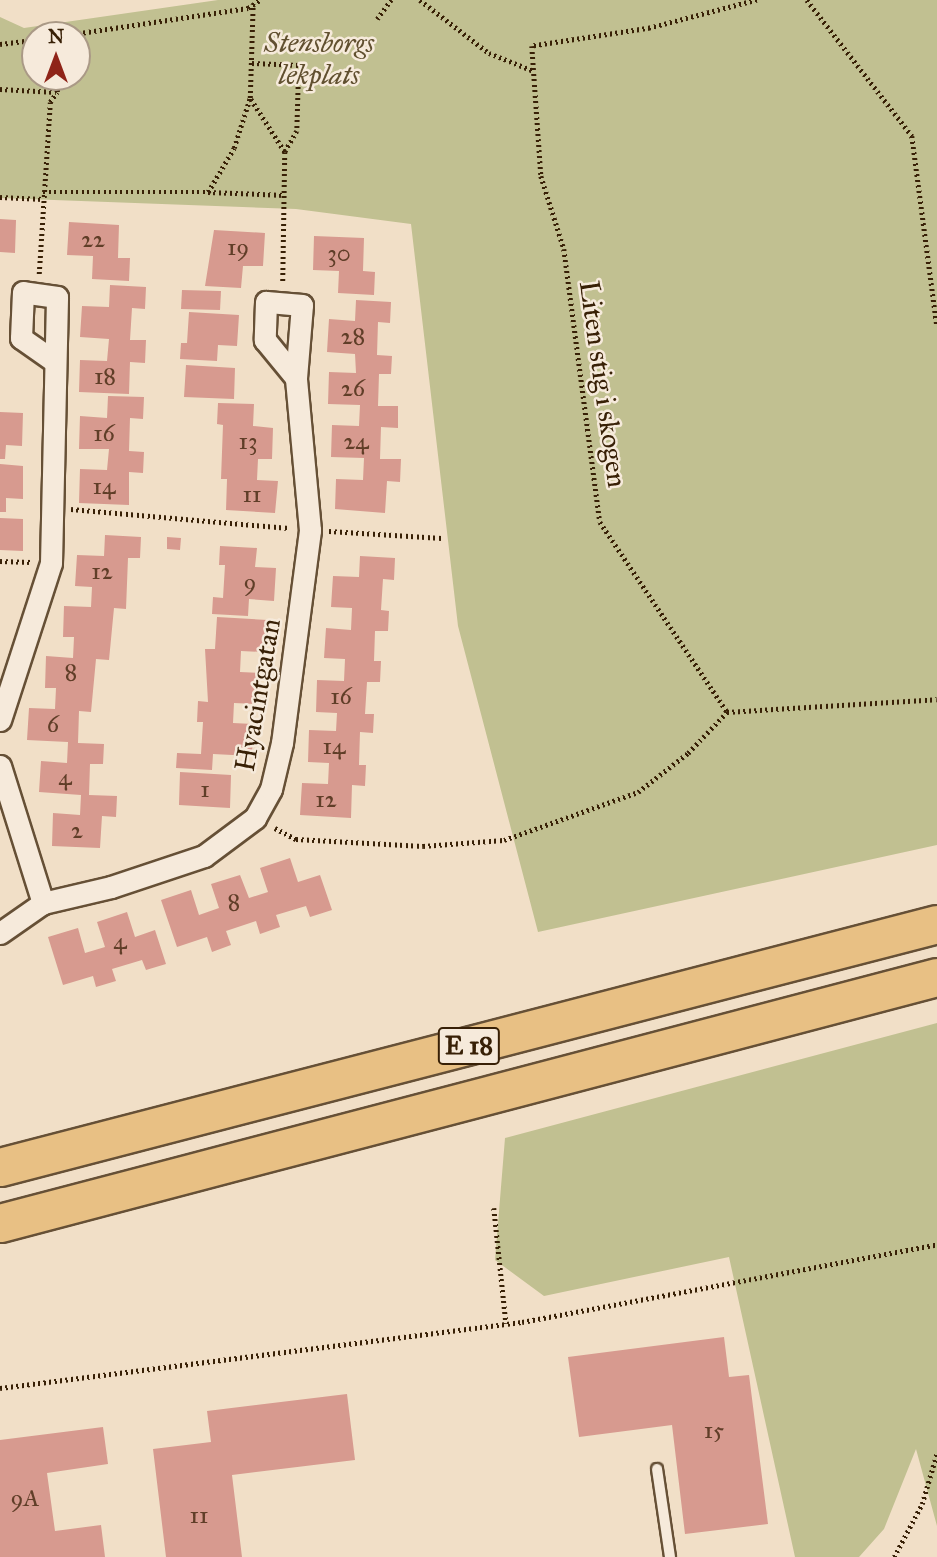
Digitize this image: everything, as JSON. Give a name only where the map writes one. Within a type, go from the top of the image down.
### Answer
[{"type":"highway","name":"E 18","points":[[0,1167],[937,924]]},
{"type":"highway","name":"E 18","points":[[4,1222],[937,977]]},
{"type":"street","points":[[0,720],[51,563],[57,297],[38,292],[23,292],[21,338],[54,360]]},
{"type":"street","points":[[283,303],[266,302],[265,340],[296,378]]},
{"type":"street","name":"Hyacintgatan","points":[[0,933],[43,903],[111,887],[204,856],[256,818],[271,789],[282,743],[310,530],[296,378],[302,305],[283,303]]},
{"type":"street","points":[[0,766],[43,903]]},
{"type":"lane","points":[[657,1469],[670,1557]]},
{"type":"path","points":[[91,31],[253,4],[260,0]]},
{"type":"path","points":[[377,19],[391,0]]},
{"type":"path","points":[[420,0],[489,53],[534,71]]},
{"type":"path","name":"Liten stig i skogen","points":[[727,712],[600,522],[564,249],[541,176],[532,46],[650,28],[757,0]]},
{"type":"path","points":[[807,0],[912,136],[937,326]]},
{"type":"path","points":[[208,192],[234,148],[250,98],[253,4]]},
{"type":"path","points":[[0,44],[21,42]]},
{"type":"path","points":[[252,63],[299,65],[297,131],[285,152],[283,303]]},
{"type":"path","points":[[0,89],[57,92]]},
{"type":"path","points":[[38,292],[50,102],[57,92]]},
{"type":"path","points":[[250,98],[285,152]]},
{"type":"path","points":[[43,192],[285,195]]},
{"type":"path","points":[[0,197],[43,199]]},
{"type":"path","points":[[53,508],[310,530],[442,538]]},
{"type":"path","points":[[256,818],[296,839],[423,846],[504,840],[638,792],[688,754],[727,712],[937,699]]},
{"type":"path","points":[[494,1208],[501,1238],[506,1323]]},
{"type":"path","points":[[0,1388],[506,1323],[937,1244]]},
{"type":"path","points":[[894,1557],[922,1504],[937,1453]]},
{"type":"green space","name":"Stensborgs lekplats","points":[[218,0],[937,0],[937,845],[538,932],[458,626],[411,224],[296,209],[0,198],[0,17],[21,27],[21,91],[91,91],[91,21],[72,21]]},
{"type":"green space","points":[[937,1023],[937,1526],[916,1449],[884,1529],[859,1557],[795,1557],[729,1257],[544,1296],[495,1260],[505,1138]]},
{"type":"building","points":[[0,219],[16,220],[15,253],[0,252]]},
{"type":"building","points":[[69,222],[119,225],[118,258],[130,258],[129,281],[92,279],[93,256],[67,255]]},
{"type":"building","points":[[214,230],[265,233],[263,266],[243,266],[241,288],[205,286]]},
{"type":"building","points":[[314,236],[364,238],[363,271],[375,272],[374,295],[338,293],[339,271],[313,270]]},
{"type":"building","points":[[110,285],[146,287],[145,309],[132,308],[130,340],[146,340],[145,363],[130,362],[129,394],[79,392],[80,360],[107,361],[109,339],[80,337],[82,306],[109,307]]},
{"type":"building","points":[[182,290],[221,291],[220,310],[181,309]]},
{"type":"building","points":[[356,300],[391,302],[390,323],[378,322],[377,355],[392,356],[391,374],[379,374],[378,406],[398,406],[398,428],[381,427],[380,459],[401,459],[400,482],[387,481],[385,513],[335,509],[336,479],[363,480],[364,458],[331,457],[332,425],[359,426],[360,405],[328,404],[329,372],[356,373],[355,354],[327,352],[329,319],[355,321]]},
{"type":"building","points":[[189,312],[239,315],[237,346],[218,345],[217,361],[180,359],[181,343],[187,343]]},
{"type":"building","points":[[186,365],[235,368],[234,399],[184,397]]},
{"type":"building","points":[[108,396],[144,397],[143,419],[130,418],[129,451],[144,452],[143,473],[129,472],[129,505],[79,503],[80,469],[107,470],[109,449],[79,449],[80,416],[107,418]]},
{"type":"building","points":[[218,403],[254,404],[253,426],[273,428],[272,459],[258,459],[257,480],[278,481],[275,513],[226,510],[227,479],[221,479],[223,425],[217,424]]},
{"type":"building","points":[[0,412],[23,413],[22,446],[6,445],[5,459],[0,459]]},
{"type":"building","points":[[0,464],[23,466],[23,499],[6,498],[6,512],[0,512]]},
{"type":"building","points":[[0,518],[23,519],[23,551],[0,550]]},
{"type":"building","points":[[105,535],[141,537],[140,558],[128,558],[126,609],[114,608],[109,660],[96,659],[91,712],[79,711],[78,743],[104,744],[103,764],[90,764],[89,795],[117,796],[116,817],[102,816],[100,848],[52,846],[53,813],[80,815],[81,795],[39,792],[41,761],[67,763],[68,742],[27,740],[29,708],[55,709],[56,688],[45,688],[46,656],[73,658],[74,637],[63,637],[64,606],[91,607],[92,587],[75,586],[77,555],[104,556]]},
{"type":"building","points":[[167,537],[181,538],[180,550],[167,549]]},
{"type":"building","points":[[220,546],[257,548],[255,567],[276,568],[274,601],[249,599],[248,616],[212,614],[213,597],[223,598],[225,565],[219,565]]},
{"type":"building","points":[[360,556],[395,558],[394,580],[383,579],[381,610],[389,611],[388,631],[375,631],[374,661],[381,661],[380,682],[367,682],[365,714],[374,714],[373,733],[360,732],[359,765],[366,765],[365,786],[352,785],[351,818],[300,815],[302,783],[328,784],[329,763],[308,762],[309,730],[336,731],[337,713],[316,712],[317,680],[344,681],[345,659],[324,658],[326,628],[351,630],[352,608],[331,607],[333,576],[359,577]]},
{"type":"building","points":[[217,617],[267,620],[265,652],[241,651],[240,672],[260,673],[258,704],[234,703],[233,723],[253,724],[252,756],[213,754],[212,770],[176,768],[177,753],[201,754],[203,722],[197,722],[198,701],[208,702],[205,649],[215,649]]},
{"type":"building","points":[[180,772],[231,775],[230,808],[179,805]]},
{"type":"building","points":[[290,858],[298,882],[320,875],[332,910],[310,917],[306,906],[276,915],[280,927],[260,934],[256,921],[226,931],[231,945],[212,952],[207,937],[177,947],[161,900],[191,890],[199,915],[219,908],[211,884],[240,875],[249,898],[268,892],[260,868]]},
{"type":"building","points":[[127,912],[135,937],[155,930],[166,964],[146,970],[142,960],[112,969],[116,981],[96,987],[93,976],[63,985],[48,937],[78,928],[85,953],[105,947],[97,922]]},
{"type":"building","points":[[724,1337],[729,1377],[749,1375],[768,1524],[685,1534],[672,1425],[579,1437],[568,1357]]},
{"type":"building","points":[[347,1394],[355,1460],[232,1475],[242,1557],[166,1557],[153,1449],[211,1442],[207,1411]]},
{"type":"building","points":[[103,1427],[108,1464],[47,1473],[55,1531],[101,1525],[105,1557],[0,1557],[0,1440]]}]
